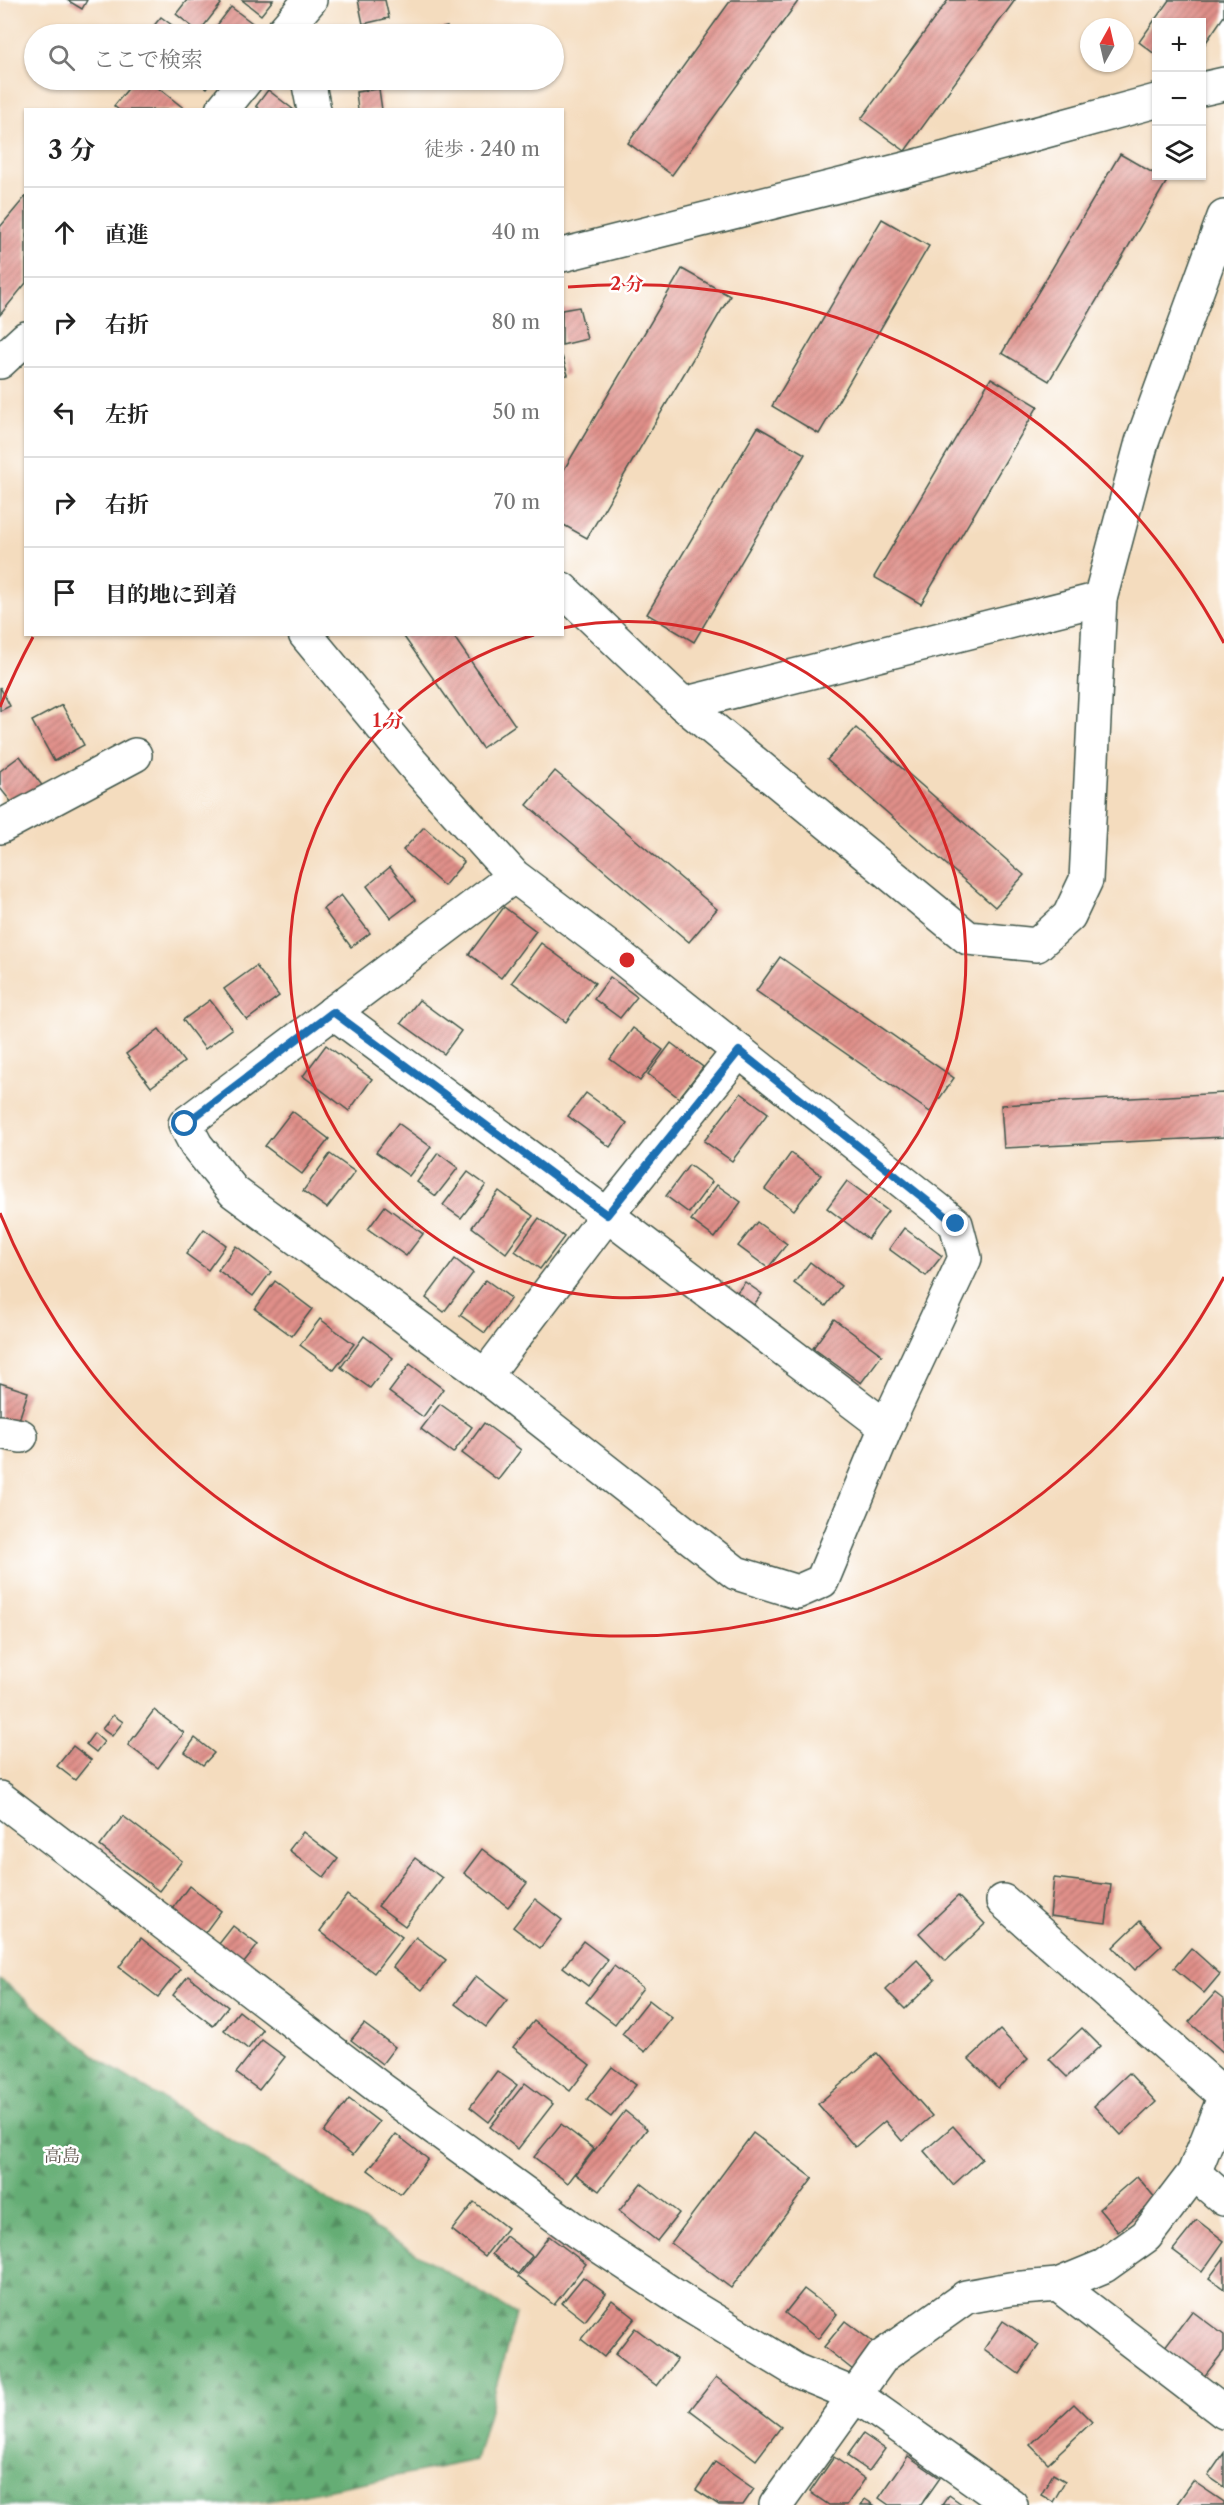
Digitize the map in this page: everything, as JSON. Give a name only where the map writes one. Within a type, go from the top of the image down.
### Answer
[{"type":"street","points":[[1206,88],[1224,84]]},
{"type":"street","points":[[224,108],[238,90]]},
{"type":"street","points":[[310,90],[314,108]]},
{"type":"street","points":[[564,254],[917,166],[1152,102]]},
{"type":"street","points":[[564,591],[683,704],[968,939],[1037,945],[1069,916],[1086,880],[1100,599],[1142,442],[1224,217]]},
{"type":"street","points":[[0,362],[24,340]]},
{"type":"street","points":[[683,704],[1100,599]]},
{"type":"street","points":[[307,636],[412,763],[514,876],[617,954],[956,1224],[965,1258],[886,1427],[822,1581],[797,1593],[736,1573],[485,1376],[234,1192],[196,1145],[185,1124],[514,876]]},
{"type":"street","points":[[0,827],[135,755]]},
{"type":"street","points":[[333,1012],[607,1215],[886,1427]]},
{"type":"street","points":[[485,1376],[607,1215],[739,1051]]},
{"type":"street","points":[[0,1798],[371,2082],[578,2232],[692,2307],[797,2371],[855,2395],[1011,2505]]},
{"type":"street","points":[[776,2505],[883,2356],[966,2297],[1010,2289],[1058,2285],[1104,2266],[1146,2236],[1194,2173],[1224,2096],[1003,1901]]},
{"type":"street","points":[[1194,2173],[1224,2199]]},
{"type":"street","points":[[1058,2285],[1224,2412]]},
{"type":"green space","points":[[0,1979],[104,2063],[516,2314],[476,2460],[270,2501],[218,2505],[0,2505]]},
{"type":"building","points":[[67,0],[87,0],[82,9]]},
{"type":"building","points":[[187,0],[217,0],[221,4],[205,24],[189,24],[176,14]]},
{"type":"building","points":[[242,0],[273,0],[261,15]]},
{"type":"building","points":[[358,0],[385,0],[389,18],[363,24]]},
{"type":"building","points":[[731,0],[799,0],[672,175],[628,143]]},
{"type":"building","points":[[948,0],[1015,0],[905,151],[861,119]]},
{"type":"building","points":[[1169,0],[1224,0],[1224,16],[1206,42],[1206,18],[1156,18]]},
{"type":"building","points":[[231,7],[254,24],[218,24]]},
{"type":"building","points":[[161,17],[170,24],[155,24]]},
{"type":"building","points":[[1152,24],[1152,52],[1139,42]]},
{"type":"building","points":[[127,90],[161,90],[183,108],[116,108],[114,106]]},
{"type":"building","points":[[268,90],[291,108],[258,108],[256,106]]},
{"type":"building","points":[[379,90],[382,108],[358,108],[356,92]]},
{"type":"building","points":[[1120,154],[1152,172],[1152,180],[1167,181],[1049,381],[1002,353]]},
{"type":"building","points":[[24,198],[24,285],[0,315],[0,227]]},
{"type":"building","points":[[882,219],[929,246],[819,434],[772,406]]},
{"type":"building","points":[[682,269],[730,296],[587,538],[564,525],[564,470]]},
{"type":"building","points":[[579,307],[587,339],[564,345],[564,310]]},
{"type":"building","points":[[564,362],[568,375],[564,376]]},
{"type":"building","points":[[991,378],[1038,406],[921,604],[874,577]]},
{"type":"building","points":[[758,427],[805,454],[694,642],[647,614]]},
{"type":"building","points":[[403,636],[453,636],[515,725],[482,748]]},
{"type":"building","points":[[0,687],[10,706],[0,711]]},
{"type":"building","points":[[62,705],[84,745],[54,761],[32,721]]},
{"type":"building","points":[[856,728],[1024,875],[995,907],[827,760]]},
{"type":"building","points":[[20,756],[44,788],[16,808],[0,788],[0,771]]},
{"type":"building","points":[[555,771],[717,909],[689,942],[527,805]]},
{"type":"building","points":[[424,827],[464,862],[444,886],[403,850]]},
{"type":"building","points":[[390,867],[415,900],[391,918],[367,886]]},
{"type":"building","points":[[341,895],[370,933],[351,947],[323,909]]},
{"type":"building","points":[[504,907],[536,931],[501,978],[469,954]]},
{"type":"building","points":[[541,943],[595,983],[566,1022],[512,982]]},
{"type":"building","points":[[780,957],[954,1078],[930,1112],[756,991]]},
{"type":"building","points":[[256,966],[279,996],[247,1020],[224,989]]},
{"type":"building","points":[[610,977],[637,997],[620,1018],[594,999]]},
{"type":"building","points":[[210,1000],[232,1029],[205,1049],[183,1020]]},
{"type":"building","points":[[419,1000],[461,1031],[444,1054],[401,1023]]},
{"type":"building","points":[[633,1028],[663,1050],[640,1081],[610,1059]]},
{"type":"building","points":[[159,1029],[184,1062],[151,1087],[126,1054]]},
{"type":"building","points":[[671,1043],[703,1067],[679,1098],[648,1074]]},
{"type":"building","points":[[326,1045],[372,1079],[349,1111],[303,1076]]},
{"type":"building","points":[[586,1093],[627,1123],[610,1147],[568,1116]]},
{"type":"building","points":[[741,1093],[768,1113],[732,1161],[704,1141]]},
{"type":"building","points":[[1224,1093],[1224,1137],[1004,1148],[1001,1105]]},
{"type":"building","points":[[292,1111],[329,1139],[302,1174],[265,1146]]},
{"type":"building","points":[[398,1123],[431,1147],[409,1176],[376,1152]]},
{"type":"building","points":[[438,1153],[458,1168],[436,1196],[417,1182]]},
{"type":"building","points":[[791,1153],[821,1175],[794,1210],[765,1189]]},
{"type":"building","points":[[330,1154],[355,1172],[327,1208],[303,1191]]},
{"type":"building","points":[[689,1165],[712,1182],[689,1213],[666,1196]]},
{"type":"building","points":[[468,1172],[486,1185],[461,1218],[443,1205]]},
{"type":"building","points":[[847,1181],[888,1211],[868,1239],[827,1208]]},
{"type":"building","points":[[717,1185],[741,1202],[715,1238],[691,1220]]},
{"type":"building","points":[[499,1191],[533,1216],[506,1253],[472,1227]]},
{"type":"building","points":[[385,1206],[423,1234],[406,1256],[368,1229]]},
{"type":"building","points":[[539,1218],[564,1237],[540,1269],[515,1251]]},
{"type":"building","points":[[757,1222],[787,1244],[768,1268],[738,1246]]},
{"type":"building","points":[[904,1228],[942,1256],[926,1276],[889,1249]]},
{"type":"building","points":[[204,1229],[226,1245],[208,1270],[186,1254]]},
{"type":"building","points":[[236,1246],[271,1272],[253,1296],[218,1270]]},
{"type":"building","points":[[455,1259],[473,1273],[444,1312],[426,1298]]},
{"type":"building","points":[[810,1262],[841,1286],[826,1306],[794,1283]]},
{"type":"building","points":[[486,1280],[511,1298],[485,1333],[460,1315]]},
{"type":"building","points":[[275,1281],[312,1309],[292,1336],[255,1309]]},
{"type":"building","points":[[745,1282],[762,1294],[750,1310],[733,1297]]},
{"type":"building","points":[[320,1319],[354,1344],[334,1370],[300,1345]]},
{"type":"building","points":[[834,1319],[882,1355],[861,1383],[813,1348]]},
{"type":"building","points":[[364,1336],[393,1358],[370,1388],[341,1367]]},
{"type":"building","points":[[410,1364],[443,1389],[423,1417],[389,1392]]},
{"type":"building","points":[[0,1383],[28,1392],[17,1426],[0,1420]]},
{"type":"building","points":[[440,1404],[472,1427],[453,1453],[421,1429]]},
{"type":"building","points":[[484,1423],[521,1450],[498,1480],[462,1453]]},
{"type":"building","points":[[154,1710],[184,1733],[158,1768],[128,1745]]},
{"type":"building","points":[[113,1715],[123,1722],[112,1736],[102,1729]]},
{"type":"building","points":[[94,1733],[104,1742],[96,1752],[86,1744]]},
{"type":"building","points":[[195,1738],[214,1753],[203,1765],[185,1752]]},
{"type":"building","points":[[73,1746],[91,1760],[75,1780],[57,1766]]},
{"type":"building","points":[[123,1816],[182,1861],[159,1891],[100,1846]]},
{"type":"building","points":[[303,1832],[338,1859],[324,1877],[289,1850]]},
{"type":"building","points":[[482,1849],[527,1883],[508,1907],[464,1873]]},
{"type":"building","points":[[415,1858],[442,1878],[405,1926],[378,1906]]},
{"type":"building","points":[[1054,1878],[1111,1885],[1106,1923],[1050,1916]]},
{"type":"building","points":[[189,1886],[221,1911],[201,1938],[169,1913]]},
{"type":"building","points":[[347,1895],[402,1937],[374,1973],[320,1931]]},
{"type":"building","points":[[958,1896],[985,1924],[946,1961],[919,1933]]},
{"type":"building","points":[[535,1899],[562,1920],[540,1948],[513,1927]]},
{"type":"building","points":[[1140,1921],[1162,1945],[1135,1970],[1113,1947]]},
{"type":"building","points":[[233,1926],[258,1945],[240,1968],[215,1949]]},
{"type":"building","points":[[416,1937],[446,1960],[422,1990],[393,1967]]},
{"type":"building","points":[[141,1938],[180,1969],[158,1997],[119,1967]]},
{"type":"building","points":[[583,1941],[608,1960],[588,1986],[563,1967]]},
{"type":"building","points":[[1191,1948],[1220,1974],[1204,1993],[1174,1968]]},
{"type":"building","points":[[917,1960],[935,1980],[905,2009],[886,1990]]},
{"type":"building","points":[[614,1966],[643,1988],[615,2024],[586,2002]]},
{"type":"building","points":[[188,1976],[228,2007],[213,2026],[173,1995]]},
{"type":"building","points":[[476,1976],[507,2000],[486,2027],[455,2004]]},
{"type":"building","points":[[1215,1993],[1224,2000],[1224,2053],[1189,2022]]},
{"type":"building","points":[[649,2000],[672,2018],[645,2052],[622,2034]]},
{"type":"building","points":[[239,2011],[263,2030],[248,2049],[224,2030]]},
{"type":"building","points":[[534,2021],[590,2065],[570,2091],[513,2047]]},
{"type":"building","points":[[364,2024],[395,2047],[382,2064],[351,2040]]},
{"type":"building","points":[[1082,2028],[1100,2046],[1067,2077],[1049,2059]]},
{"type":"building","points":[[1000,2030],[1028,2059],[998,2088],[969,2059]]},
{"type":"building","points":[[262,2040],[285,2057],[259,2090],[236,2073]]},
{"type":"building","points":[[877,2053],[932,2116],[902,2141],[885,2121],[855,2147],[818,2104]]},
{"type":"building","points":[[612,2067],[636,2085],[611,2117],[587,2099]]},
{"type":"building","points":[[497,2071],[517,2085],[489,2122],[470,2107]]},
{"type":"building","points":[[1129,2073],[1156,2102],[1121,2135],[1094,2106]]},
{"type":"building","points":[[525,2083],[553,2104],[518,2149],[490,2127]]},
{"type":"building","points":[[349,2099],[379,2122],[353,2155],[324,2132]]},
{"type":"building","points":[[625,2111],[647,2129],[599,2191],[576,2174]]},
{"type":"building","points":[[561,2124],[594,2149],[568,2183],[534,2157]]},
{"type":"building","points":[[953,2126],[982,2159],[953,2185],[924,2151]]},
{"type":"building","points":[[753,2133],[813,2178],[731,2288],[671,2243]]},
{"type":"building","points":[[396,2134],[428,2159],[400,2194],[368,2170]]},
{"type":"building","points":[[1137,2176],[1156,2199],[1118,2232],[1099,2209]]},
{"type":"building","points":[[641,2183],[679,2213],[657,2241],[619,2211]]},
{"type":"building","points":[[474,2202],[507,2228],[485,2256],[452,2230]]},
{"type":"building","points":[[1197,2220],[1224,2241],[1202,2272],[1173,2250]]},
{"type":"building","points":[[506,2236],[532,2256],[518,2274],[492,2254]]},
{"type":"building","points":[[549,2236],[586,2264],[554,2305],[518,2277]]},
{"type":"building","points":[[1224,2258],[1224,2289],[1209,2278]]},
{"type":"building","points":[[583,2277],[606,2294],[585,2321],[562,2303]]},
{"type":"building","points":[[804,2289],[837,2314],[818,2339],[785,2313]]},
{"type":"building","points":[[612,2300],[635,2318],[604,2357],[581,2339]]},
{"type":"building","points":[[1192,2311],[1224,2335],[1224,2351],[1203,2378],[1164,2348]]},
{"type":"building","points":[[845,2321],[874,2343],[853,2370],[824,2347]]},
{"type":"building","points":[[1003,2321],[1039,2345],[1019,2374],[984,2349]]},
{"type":"building","points":[[635,2328],[677,2360],[657,2386],[615,2354]]},
{"type":"building","points":[[716,2377],[781,2427],[756,2460],[690,2410]]},
{"type":"building","points":[[1074,2404],[1092,2422],[1048,2463],[1030,2445]]},
{"type":"building","points":[[863,2434],[885,2449],[869,2471],[847,2456]]},
{"type":"building","points":[[1224,2453],[1224,2487],[1208,2476]]},
{"type":"building","points":[[908,2456],[940,2478],[921,2505],[889,2505],[879,2498]]},
{"type":"building","points":[[834,2457],[865,2479],[847,2505],[829,2505],[810,2492]]},
{"type":"building","points":[[715,2462],[754,2489],[743,2505],[719,2505],[696,2490]]},
{"type":"building","points":[[1053,2474],[1065,2481],[1053,2502],[1041,2495]]},
{"type":"building","points":[[1193,2481],[1224,2502],[1224,2505],[1176,2505]]},
{"type":"building","points":[[949,2495],[963,2505],[942,2505]]},
{"type":"building","points":[[865,2499],[874,2505],[861,2505]]},
{"type":"district","name":"高島","points":[[62,2156]]},
{"type":"route","points":[[185,1124],[333,1012],[607,1215],[739,1051],[956,1224]]}]
